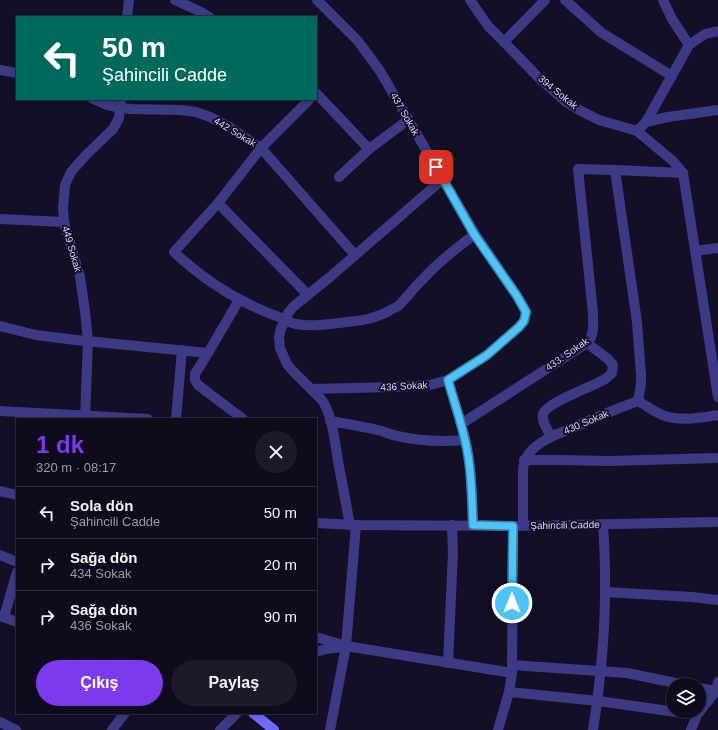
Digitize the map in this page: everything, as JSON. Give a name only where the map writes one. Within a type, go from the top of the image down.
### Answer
[{"type":"street","points":[[127,16],[129,0]]},
{"type":"street","points":[[175,0],[207,16]]},
{"type":"street","name":"437 Sokak","points":[[317,0],[358,40],[380,71],[474,234],[523,306],[526,312],[524,321]]},
{"type":"street","points":[[504,42],[545,0]]},
{"type":"street","points":[[565,0],[602,33],[672,76]]},
{"type":"street","points":[[662,0],[672,19],[689,45]]},
{"type":"street","name":"394 Sokak","points":[[472,1],[488,26],[538,77],[566,102],[599,120],[637,132],[673,161],[683,173]]},
{"type":"street","points":[[637,132],[646,122],[689,45],[705,34],[718,31]]},
{"type":"street","points":[[0,70],[16,73]]},
{"type":"street","points":[[317,94],[370,149]]},
{"type":"street","name":"442 Sokak","points":[[95,100],[107,105],[121,104],[144,110],[181,110],[196,112],[210,117],[229,127],[260,148],[355,255]]},
{"type":"street","points":[[309,100],[260,148],[218,203],[174,252],[188,265],[239,300],[291,323],[319,325],[366,320],[379,316],[396,307],[443,259],[474,234]]},
{"type":"street","name":"449 Sokak","points":[[85,418],[88,342],[80,277],[64,222],[63,208],[65,185],[71,172],[113,129],[119,118],[121,104]]},
{"type":"street","points":[[646,122],[668,117],[718,110]]},
{"type":"street","points":[[339,178],[370,149],[408,120]]},
{"type":"street","name":"433. Sokak","points":[[461,424],[591,339],[593,313],[578,169],[615,170]]},
{"type":"street","points":[[718,397],[683,173],[615,170],[637,322],[641,375],[638,401],[665,416],[676,418],[711,416],[718,414]]},
{"type":"street","points":[[330,730],[346,646],[353,525],[330,421],[324,403],[287,364],[280,348],[279,337],[281,328],[288,313],[294,306],[443,179]]},
{"type":"street","points":[[218,203],[308,295]]},
{"type":"street","points":[[0,219],[64,222]]},
{"type":"street","points":[[695,251],[718,248]]},
{"type":"street","points":[[239,300],[195,374],[195,380],[198,385],[242,418]]},
{"type":"street","name":"436 Sokak","points":[[311,389],[401,387],[430,385],[448,380],[487,355],[524,321]]},
{"type":"street","points":[[0,326],[36,335],[88,342],[208,353]]},
{"type":"street","points":[[551,437],[544,422],[543,415],[545,410],[550,406],[605,379],[612,373],[613,366],[608,359],[587,343]]},
{"type":"street","points":[[176,418],[182,350]]},
{"type":"street","points":[[448,380],[461,424],[468,455],[471,475],[473,525]]},
{"type":"street","name":"430 Sokak","points":[[524,460],[532,450],[551,437],[638,401]]},
{"type":"street","points":[[0,411],[85,418]]},
{"type":"street","points":[[330,421],[410,438],[441,441],[465,440]]},
{"type":"street","points":[[498,730],[509,692],[512,669],[518,526],[524,460],[609,461],[718,458]]},
{"type":"street","points":[[0,491],[16,495]]},
{"type":"street","name":"Şahincili Cadde","points":[[317,524],[518,526],[718,522]]},
{"type":"street","points":[[593,730],[598,701],[605,611],[603,524]]},
{"type":"street","points":[[448,663],[453,553],[452,526]]},
{"type":"street","points":[[0,555],[16,562]]},
{"type":"street","points":[[16,575],[2,616],[16,622]]},
{"type":"street","points":[[605,592],[718,600]]},
{"type":"street","points":[[317,637],[346,646],[448,663],[512,669],[626,673],[666,681]]},
{"type":"street","points":[[317,652],[346,646]]},
{"type":"street","points":[[706,687],[717,686]]},
{"type":"street","points":[[717,686],[707,702],[718,704]]},
{"type":"street","points":[[509,692],[598,701],[666,711]]},
{"type":"street","points":[[112,730],[125,714]]},
{"type":"street","points":[[220,730],[235,714]]},
{"type":"street","points":[[254,714],[274,730]]},
{"type":"street","points":[[691,730],[696,718]]},
{"type":"street","points":[[0,722],[16,730]]},
{"type":"route","points":[[436,167],[474,234],[517,296],[526,312],[524,321],[519,327],[487,355],[448,380],[461,424],[468,455],[471,475],[473,525],[513,526],[512,603]]}]
